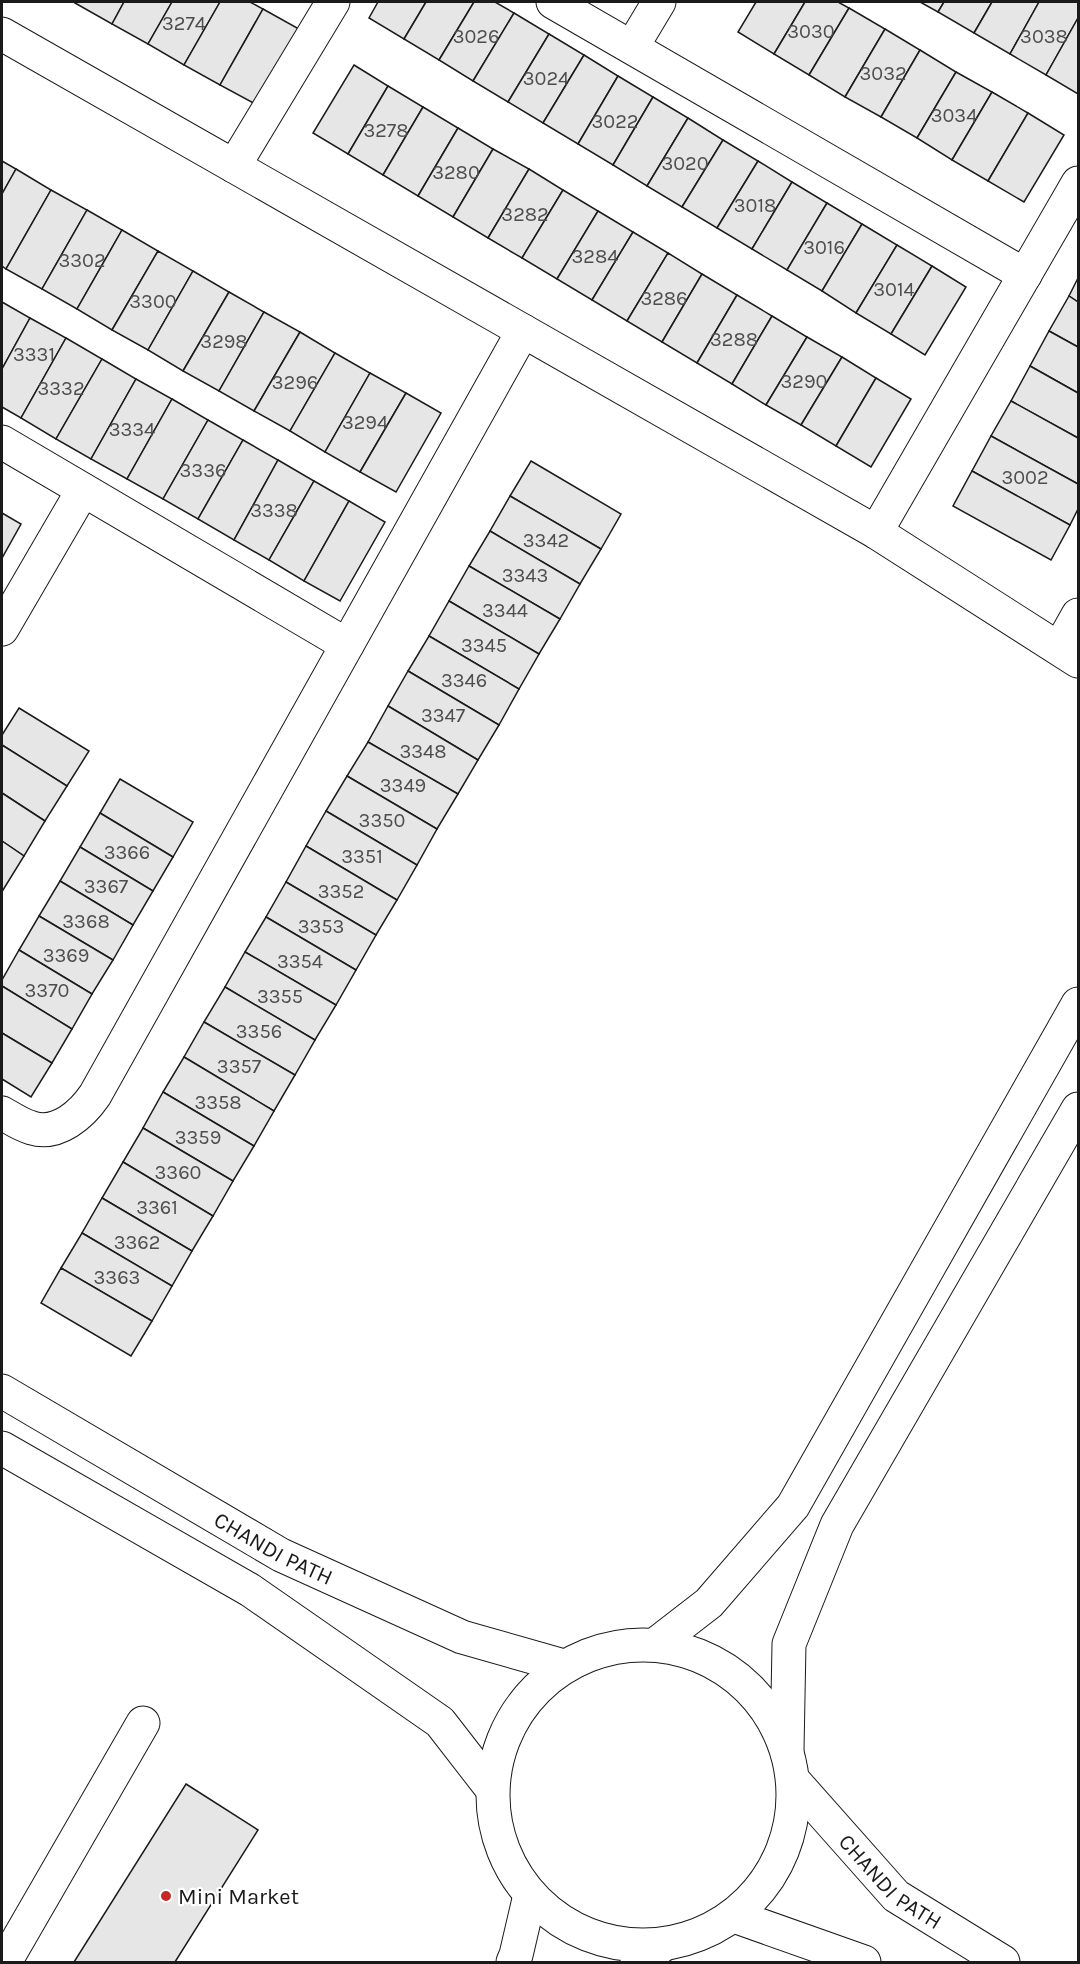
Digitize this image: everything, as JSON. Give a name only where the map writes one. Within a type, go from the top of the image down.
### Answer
[{"type":"street","points":[[234,166],[333,2]]},
{"type":"street","points":[[553,2],[1025,275]]},
{"type":"street","points":[[632,47],[658,2]]},
{"type":"street","points":[[2,34],[876,532],[1069,654],[1078,615]]},
{"type":"street","points":[[876,532],[1078,183]]},
{"type":"street","points":[[2,1113],[33,1129],[49,1129],[70,1122],[86,1109],[523,331]]},
{"type":"street","points":[[2,442],[347,645]]},
{"type":"street","points":[[2,629],[83,490]]},
{"type":"street","points":[[656,1644],[709,1603],[793,1506],[1078,1004]]},
{"type":"street","points":[[790,1765],[774,1719],[760,1699],[713,1660],[656,1644],[598,1650],[564,1666],[538,1686],[509,1725],[492,1790],[499,1840],[530,1895],[573,1929],[649,1955],[735,1916],[777,1865],[793,1815],[790,1765],[789,1644],[837,1525],[1078,1109]]},
{"type":"street","name":"CHANDI PATH","points":[[2,1391],[281,1555],[462,1637],[564,1666]]},
{"type":"street","points":[[2,1448],[250,1590],[440,1722],[492,1790]]},
{"type":"street","points":[[5,1962],[143,1723]]},
{"type":"street","name":"CHANDI PATH","points":[[790,1765],[896,1896],[1003,1962]]},
{"type":"street","points":[[513,1962],[530,1895]]},
{"type":"street","points":[[735,1916],[864,1962]]},
{"type":"building","points":[[76,2],[124,2],[112,24]]},
{"type":"building","points":[[124,2],[172,2],[148,44],[112,24]]},
{"type":"building","points":[[172,2],[220,2],[184,65],[148,44]]},
{"type":"building","points":[[220,2],[250,2],[263,9],[220,85],[184,65]]},
{"type":"building","points":[[378,2],[426,2],[404,39],[369,18]]},
{"type":"building","points":[[426,2],[474,2],[439,60],[404,39]]},
{"type":"building","points":[[474,2],[495,2],[514,13],[473,81],[439,60]]},
{"type":"building","points":[[756,2],[805,2],[774,54],[738,32]]},
{"type":"building","points":[[805,2],[838,2],[849,8],[809,75],[774,54]]},
{"type":"building","points":[[920,2],[944,2],[938,12]]},
{"type":"building","points":[[944,2],[992,2],[974,33],[938,12]]},
{"type":"building","points":[[992,2],[1039,2],[1010,54],[974,33]]},
{"type":"building","points":[[1039,2],[1078,2],[1078,18],[1046,75],[1010,54]]},
{"type":"building","points":[[849,8],[885,29],[845,97],[809,75]]},
{"type":"building","points":[[263,9],[299,29],[257,105],[220,85]]},
{"type":"building","points":[[514,13],[549,34],[508,102],[473,81]]},
{"type":"building","points":[[1078,18],[1078,94],[1046,75]]},
{"type":"building","points":[[885,29],[920,50],[881,117],[845,97]]},
{"type":"building","points":[[549,34],[584,55],[543,123],[508,102]]},
{"type":"building","points":[[920,50],[956,72],[917,138],[881,117]]},
{"type":"building","points":[[584,55],[618,76],[578,144],[543,123]]},
{"type":"building","points":[[354,65],[388,86],[348,154],[313,133]]},
{"type":"building","points":[[956,72],[992,92],[952,160],[917,138]]},
{"type":"building","points":[[618,76],[653,97],[613,165],[578,144]]},
{"type":"building","points":[[388,86],[423,107],[383,175],[348,154]]},
{"type":"building","points":[[992,92],[1028,113],[988,181],[952,160]]},
{"type":"building","points":[[653,97],[688,118],[647,186],[613,165]]},
{"type":"building","points":[[423,107],[458,128],[418,196],[383,175]]},
{"type":"building","points":[[1028,113],[1064,135],[1024,202],[988,181]]},
{"type":"building","points":[[688,118],[723,140],[682,207],[647,186]]},
{"type":"building","points":[[458,128],[493,149],[453,217],[418,196]]},
{"type":"building","points":[[723,140],[758,161],[717,228],[682,207]]},
{"type":"building","points":[[493,149],[529,169],[488,238],[453,217]]},
{"type":"building","points":[[2,161],[16,169],[2,194]]},
{"type":"building","points":[[758,161],[792,182],[752,249],[717,228]]},
{"type":"building","points":[[16,169],[51,190],[6,269],[2,266],[2,194]]},
{"type":"building","points":[[529,169],[563,190],[522,258],[488,238]]},
{"type":"building","points":[[792,182],[827,203],[787,270],[752,249]]},
{"type":"building","points":[[51,190],[87,210],[42,289],[6,269]]},
{"type":"building","points":[[563,190],[598,211],[557,279],[522,258]]},
{"type":"building","points":[[827,203],[862,224],[822,291],[787,270]]},
{"type":"building","points":[[87,210],[122,230],[77,309],[42,289]]},
{"type":"building","points":[[598,211],[633,232],[592,300],[557,279]]},
{"type":"building","points":[[862,224],[897,245],[856,313],[822,291]]},
{"type":"building","points":[[122,230],[158,251],[112,330],[77,309]]},
{"type":"building","points":[[633,232],[668,253],[627,321],[592,300]]},
{"type":"building","points":[[897,245],[932,266],[891,334],[856,313]]},
{"type":"building","points":[[158,251],[193,271],[148,350],[112,330]]},
{"type":"building","points":[[668,253],[702,274],[662,342],[627,321]]},
{"type":"building","points":[[932,266],[966,287],[925,355],[891,334]]},
{"type":"building","points":[[193,271],[229,292],[183,371],[148,350]]},
{"type":"building","points":[[702,274],[737,295],[697,363],[662,342]]},
{"type":"building","points":[[1078,278],[1078,302],[1069,296]]},
{"type":"building","points":[[229,292],[264,312],[219,391],[183,371]]},
{"type":"building","points":[[737,295],[772,316],[732,384],[697,363]]},
{"type":"building","points":[[1069,296],[1078,302],[1078,347],[1049,331]]},
{"type":"building","points":[[2,302],[30,318],[2,369]]},
{"type":"building","points":[[264,312],[300,332],[254,411],[219,391]]},
{"type":"building","points":[[772,316],[807,337],[766,405],[732,384]]},
{"type":"building","points":[[30,318],[66,338],[21,418],[2,407],[2,369]]},
{"type":"building","points":[[1049,331],[1078,347],[1078,393],[1030,366]]},
{"type":"building","points":[[300,332],[335,353],[290,431],[254,411]]},
{"type":"building","points":[[807,337],[842,357],[801,425],[766,405]]},
{"type":"building","points":[[66,338],[102,359],[56,439],[21,418]]},
{"type":"building","points":[[335,353],[370,373],[325,452],[290,431]]},
{"type":"building","points":[[842,357],[876,378],[836,446],[801,425]]},
{"type":"building","points":[[102,359],[136,379],[91,459],[56,439]]},
{"type":"building","points":[[1030,366],[1078,393],[1078,438],[1011,401]]},
{"type":"building","points":[[370,373],[406,393],[360,472],[325,452]]},
{"type":"building","points":[[876,378],[911,399],[871,467],[836,446]]},
{"type":"building","points":[[136,379],[172,399],[127,479],[91,459]]},
{"type":"building","points":[[406,393],[441,413],[396,492],[360,472]]},
{"type":"building","points":[[172,399],[208,420],[163,499],[127,479]]},
{"type":"building","points":[[1011,401],[1078,438],[1078,484],[991,436]]},
{"type":"building","points":[[208,420],[243,440],[198,519],[163,499]]},
{"type":"building","points":[[991,436],[1078,484],[1078,509],[1070,525],[972,471]]},
{"type":"building","points":[[243,440],[278,460],[234,540],[198,519]]},
{"type":"building","points":[[278,460],[314,481],[269,560],[234,540]]},
{"type":"building","points":[[531,461],[621,514],[601,549],[510,496]]},
{"type":"building","points":[[972,471],[1070,525],[1051,560],[953,506]]},
{"type":"building","points":[[314,481],[349,501],[304,581],[269,560]]},
{"type":"building","points":[[510,496],[601,549],[580,584],[490,531]]},
{"type":"building","points":[[349,501],[385,522],[340,601],[304,581]]},
{"type":"building","points":[[2,513],[21,524],[2,558]]},
{"type":"building","points":[[490,531],[580,584],[560,619],[469,566]]},
{"type":"building","points":[[469,566],[560,619],[539,654],[449,601]]},
{"type":"building","points":[[449,601],[539,654],[519,689],[429,636]]},
{"type":"building","points":[[429,636],[519,689],[499,725],[408,671]]},
{"type":"building","points":[[408,671],[499,725],[478,760],[388,706]]},
{"type":"building","points":[[388,706],[478,760],[458,794],[368,742]]},
{"type":"building","points":[[19,708],[89,751],[67,786],[2,745],[2,735]]},
{"type":"building","points":[[368,742],[458,794],[437,829],[347,776]]},
{"type":"building","points":[[2,745],[67,786],[45,821],[2,793]]},
{"type":"building","points":[[347,776],[437,829],[417,865],[326,811]]},
{"type":"building","points":[[120,779],[193,822],[173,857],[100,813]]},
{"type":"building","points":[[2,793],[45,821],[24,856],[2,841]]},
{"type":"building","points":[[326,811],[417,865],[397,900],[306,846]]},
{"type":"building","points":[[100,813],[173,857],[153,891],[80,847]]},
{"type":"building","points":[[2,841],[24,856],[3,890],[2,889]]},
{"type":"building","points":[[306,846],[397,900],[376,935],[286,882]]},
{"type":"building","points":[[80,847],[153,891],[133,925],[60,881]]},
{"type":"building","points":[[60,881],[133,925],[113,960],[39,916]]},
{"type":"building","points":[[286,882],[376,935],[356,970],[266,917]]},
{"type":"building","points":[[39,916],[113,960],[92,994],[19,950]]},
{"type":"building","points":[[266,917],[356,970],[336,1005],[245,952]]},
{"type":"building","points":[[19,950],[92,994],[72,1029],[2,986],[2,980]]},
{"type":"building","points":[[245,952],[336,1005],[315,1040],[225,987]]},
{"type":"building","points":[[2,986],[72,1029],[52,1063],[2,1033]]},
{"type":"building","points":[[225,987],[315,1040],[295,1075],[204,1022]]},
{"type":"building","points":[[204,1022],[295,1075],[274,1111],[184,1057]]},
{"type":"building","points":[[2,1033],[52,1063],[31,1097],[2,1079]]},
{"type":"building","points":[[184,1057],[274,1111],[254,1146],[163,1092]]},
{"type":"building","points":[[163,1092],[254,1146],[233,1181],[143,1128]]},
{"type":"building","points":[[143,1128],[233,1181],[213,1216],[123,1162]]},
{"type":"building","points":[[123,1162],[213,1216],[192,1251],[102,1198]]},
{"type":"building","points":[[102,1198],[192,1251],[172,1286],[82,1233]]},
{"type":"building","points":[[82,1233],[172,1286],[152,1321],[61,1268]]},
{"type":"building","points":[[61,1268],[152,1321],[131,1356],[41,1303]]},
{"type":"building","name":"Mini Market","points":[[186,1784],[258,1830],[175,1962],[74,1962]]},
{"type":"place","name":"Mini Market","points":[[166,1896]]}]
